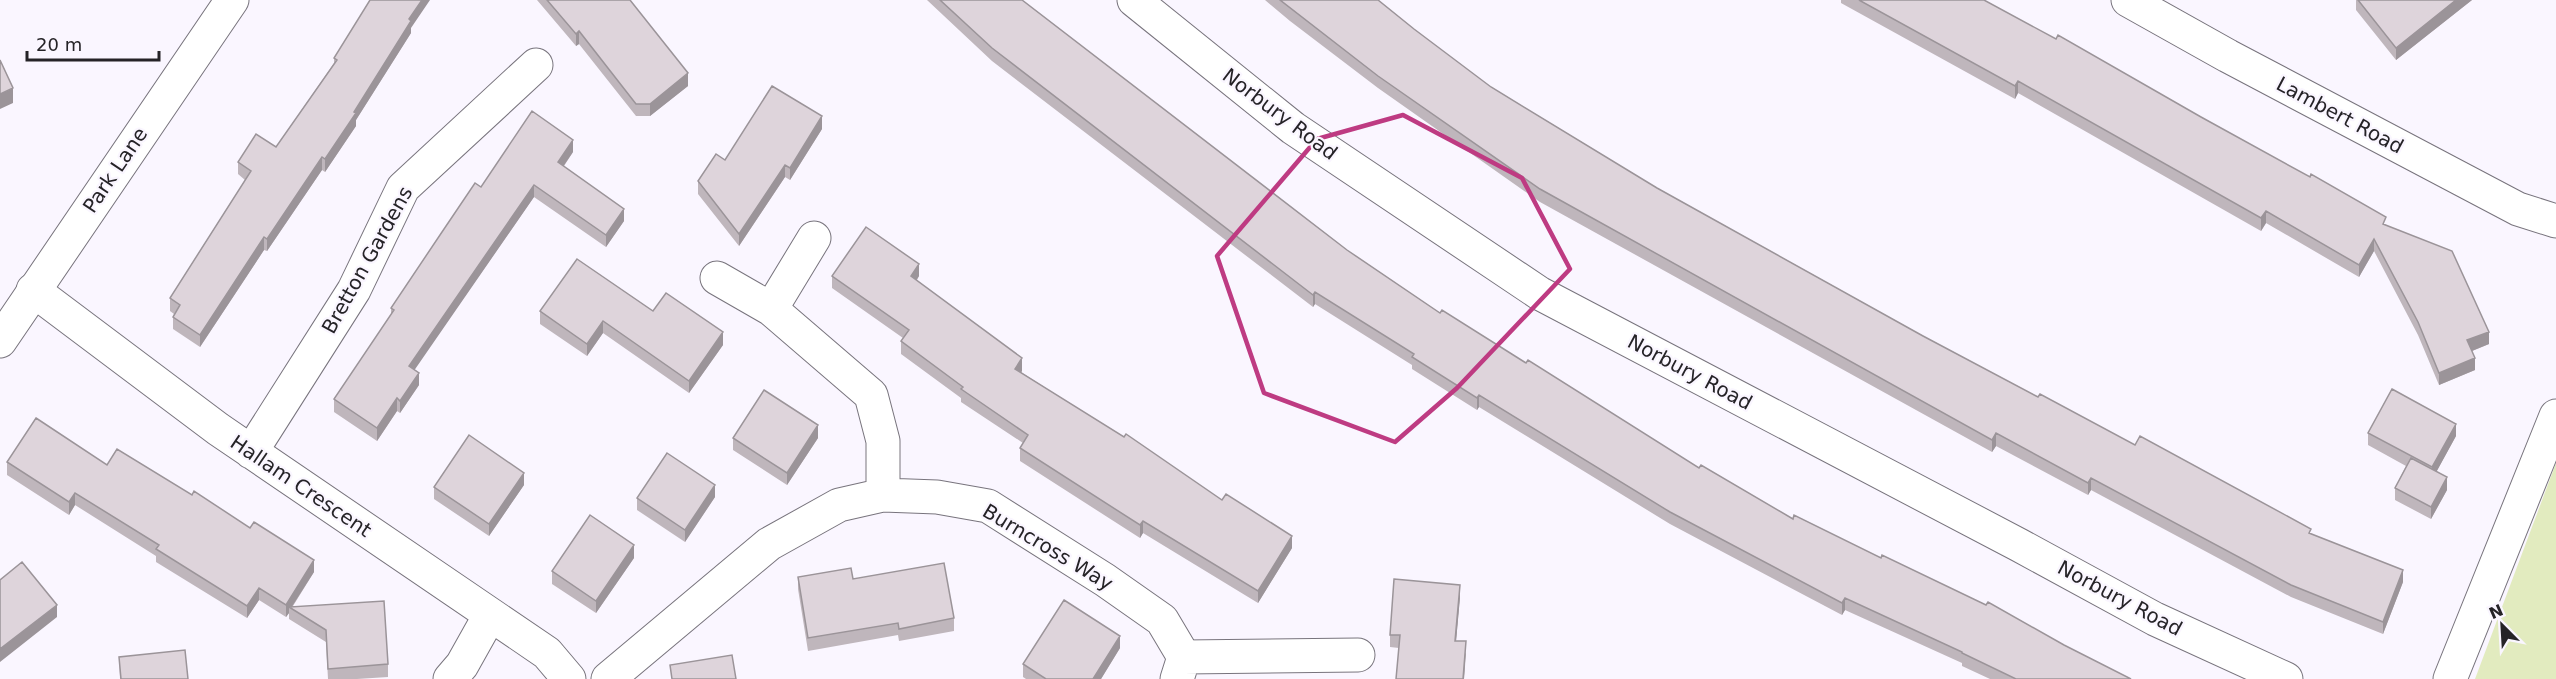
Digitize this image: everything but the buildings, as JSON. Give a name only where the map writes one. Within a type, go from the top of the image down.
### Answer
[{"type":"street","name":"Park Lane","points":[[0,341],[232,0]]},
{"type":"street","name":"Norbury Road","points":[[1134,0],[1293,128],[1539,293],[2155,619],[2286,679]]},
{"type":"street","name":"Lambert Road","points":[[2128,0],[2228,56],[2518,208],[2556,221]]},
{"type":"street","name":"Bretton Gardens","points":[[251,452],[354,290],[403,188],[536,65]]},
{"type":"street","points":[[771,309],[814,238]]},
{"type":"street","points":[[717,278],[771,309],[871,395],[883,441],[883,495]]},
{"type":"street","name":"Hallam Crescent","points":[[33,290],[251,452],[547,653],[569,679]]},
{"type":"street","points":[[2450,679],[2556,416]]},
{"type":"street","name":"Burncross Way","points":[[608,679],[769,544],[839,505],[883,495],[937,497],[988,506],[1105,580],[1162,620],[1180,668],[1358,656]]},
{"type":"street","points":[[450,679],[462,665],[490,615]]},
{"type":"highlighted area","points":[[1403,115],[1522,178],[1570,269],[1457,388],[1395,442],[1264,393],[1217,256],[1317,139]]},
{"type":"green space","points":[[2556,463],[2556,679],[2475,679]]}]
